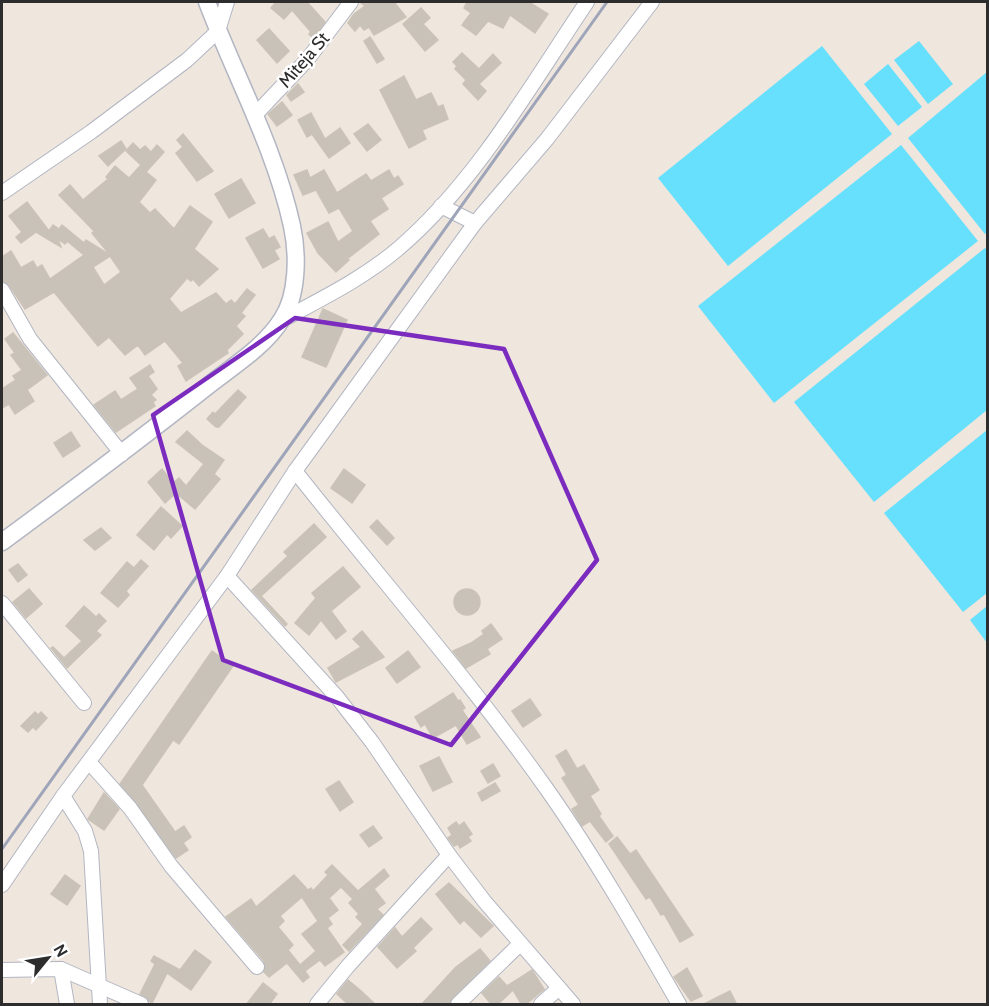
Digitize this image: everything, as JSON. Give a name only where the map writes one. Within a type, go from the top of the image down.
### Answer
[{"type":"street","points":[[2,542],[122,454],[258,346],[282,320],[291,300],[295,273],[292,228],[254,116],[207,2]]},
{"type":"street","points":[[2,193],[117,113],[187,60],[218,31],[227,2]]},
{"type":"street","name":"Miteja St","points":[[254,116],[307,60],[351,2]]},
{"type":"street","points":[[282,320],[354,281],[399,248],[441,206],[488,148],[587,2]]},
{"type":"street","points":[[2,885],[63,796],[227,576],[295,471],[475,223],[547,139],[652,2]]},
{"type":"street","points":[[441,206],[475,223]]},
{"type":"street","points":[[2,290],[30,339],[122,454]]},
{"type":"street","points":[[295,471],[476,695],[546,789],[641,938],[679,1005]]},
{"type":"street","points":[[227,576],[344,706],[372,742],[449,855],[520,944],[573,1005]]},
{"type":"street","points":[[2,603],[84,702]]},
{"type":"street","points":[[89,762],[130,808],[171,866],[257,967]]},
{"type":"street","points":[[63,796],[85,831],[91,851],[100,1005]]},
{"type":"street","points":[[317,1005],[348,966],[449,855]]},
{"type":"street","points":[[458,1005],[520,944]]},
{"type":"street","points":[[61,969],[67,1005]]},
{"type":"street","points":[[2,970],[61,969],[141,1005]]},
{"type":"street","points":[[541,1005],[559,988]]},
{"type":"highlighted area","points":[[295,318],[504,349],[597,560],[451,745],[223,660],[153,415]]},
{"type":"water","points":[[919,41],[953,84],[928,104],[894,60]]},
{"type":"water","points":[[822,46],[892,134],[728,266],[658,178]]},
{"type":"water","points":[[888,64],[922,107],[898,126],[864,84]]},
{"type":"water","points":[[987,72],[988,232],[985,234],[908,138]]},
{"type":"water","points":[[901,145],[978,241],[774,403],[698,306]]},
{"type":"water","points":[[985,248],[988,251],[987,410],[874,502],[794,402]]},
{"type":"water","points":[[987,430],[987,593],[963,612],[884,513]]},
{"type":"water","points":[[987,606],[987,643],[970,620]]},
{"type":"building","points":[[276,2],[307,2],[325,22],[313,38],[309,34],[311,32],[292,10],[284,19],[271,8]]},
{"type":"building","points":[[360,2],[394,2],[406,17],[374,35],[369,27],[364,30],[360,25],[355,31],[348,23],[354,14],[365,6]]},
{"type":"building","points":[[467,2],[529,2],[548,14],[535,33],[510,15],[503,28],[488,21],[476,35],[462,25],[471,13],[464,8]]},
{"type":"building","points":[[421,8],[430,18],[423,24],[438,40],[425,51],[403,24]]},
{"type":"building","points":[[269,29],[289,51],[277,63],[257,40]]},
{"type":"building","points":[[370,37],[384,59],[377,63],[364,41]]},
{"type":"building","points":[[462,53],[479,69],[493,54],[501,63],[479,84],[486,91],[478,100],[463,84],[466,80],[455,69],[457,66],[453,62]]},
{"type":"building","points":[[404,76],[416,100],[431,93],[438,107],[443,105],[448,119],[422,130],[426,139],[409,148],[380,90]]},
{"type":"building","points":[[298,84],[304,92],[291,101],[287,95]]},
{"type":"building","points":[[282,102],[292,115],[277,126],[268,114]]},
{"type":"building","points":[[311,113],[325,139],[340,128],[350,143],[329,158],[312,134],[307,137],[298,120]]},
{"type":"building","points":[[368,124],[381,140],[367,151],[354,134]]},
{"type":"building","points":[[183,134],[213,171],[197,181],[176,153],[183,147],[177,140]]},
{"type":"building","points":[[121,141],[126,149],[108,166],[99,156]]},
{"type":"building","points":[[133,143],[140,150],[145,146],[151,152],[157,145],[164,152],[146,172],[156,180],[139,202],[150,213],[155,209],[174,229],[190,206],[212,222],[194,249],[218,269],[199,286],[193,279],[191,281],[187,278],[169,299],[181,313],[216,293],[226,304],[231,300],[235,304],[247,289],[255,295],[241,313],[245,316],[236,326],[243,334],[227,350],[228,353],[186,381],[178,366],[183,363],[165,341],[145,355],[138,345],[125,355],[109,337],[98,346],[54,292],[25,309],[9,285],[2,281],[2,257],[11,251],[21,268],[33,261],[37,268],[42,265],[50,279],[84,255],[67,241],[65,244],[58,239],[61,247],[36,232],[21,243],[16,237],[22,232],[9,216],[27,202],[49,231],[53,225],[59,229],[62,225],[84,243],[86,240],[110,255],[92,233],[94,231],[59,195],[70,185],[83,200],[108,179],[106,177],[115,166],[129,178],[141,165],[126,151]],"holes":[[[110,256],[121,272],[104,285],[93,267]]]},
{"type":"building","points":[[307,170],[310,178],[324,170],[337,193],[366,174],[371,181],[389,170],[394,179],[398,176],[403,184],[381,198],[388,209],[370,221],[379,234],[347,259],[349,260],[336,272],[318,253],[307,233],[328,222],[338,242],[353,231],[339,208],[329,213],[316,190],[303,195],[294,175]]},
{"type":"building","points":[[241,179],[255,203],[229,218],[215,194]]},
{"type":"building","points":[[263,229],[269,239],[274,236],[280,247],[274,250],[279,259],[263,268],[246,238]]},
{"type":"building","points":[[323,309],[347,320],[326,367],[302,357]]},
{"type":"building","points":[[13,333],[47,375],[27,390],[34,401],[15,414],[9,404],[2,408],[2,389],[16,380],[13,376],[22,370],[11,355],[15,353],[5,339]]},
{"type":"building","points":[[150,365],[154,372],[148,376],[157,389],[151,395],[156,400],[153,402],[155,406],[116,432],[94,405],[115,391],[121,400],[138,389],[130,378]]},
{"type":"building","points":[[238,390],[246,397],[219,427],[216,427],[207,419],[213,412],[215,414]]},
{"type":"building","points":[[187,431],[224,460],[214,474],[220,479],[195,509],[176,493],[165,503],[148,482],[162,469],[173,483],[179,478],[186,486],[204,464],[176,442]]},
{"type":"building","points":[[71,432],[80,446],[63,457],[54,443]]},
{"type":"building","points":[[344,469],[365,485],[352,503],[331,488]]},
{"type":"building","points":[[161,507],[182,526],[171,538],[167,534],[154,550],[137,535]]},
{"type":"building","points":[[377,520],[394,538],[387,545],[370,527]]},
{"type":"building","points":[[314,524],[326,537],[261,596],[287,624],[285,626],[252,590],[288,556],[284,552]]},
{"type":"building","points":[[101,528],[111,538],[95,550],[84,540]]},
{"type":"building","points":[[141,560],[148,566],[126,591],[129,595],[118,607],[101,593],[127,562],[134,568]]},
{"type":"building","points":[[18,564],[27,575],[18,582],[9,570]]},
{"type":"building","points":[[343,567],[360,587],[331,611],[346,631],[336,639],[321,620],[309,635],[295,623],[316,598],[312,593]]},
{"type":"building","points":[[29,589],[42,604],[26,618],[13,602]]},
{"type":"building","points":[[467,589],[476,593],[480,602],[476,611],[467,615],[458,611],[454,602],[458,593]]},
{"type":"building","points":[[84,606],[96,617],[99,614],[106,621],[96,631],[101,635],[67,668],[51,648],[53,647],[64,658],[82,641],[66,626]]},
{"type":"building","points":[[491,624],[502,639],[487,649],[490,654],[466,668],[453,651],[484,634],[482,631]]},
{"type":"building","points":[[362,631],[384,657],[336,682],[328,668],[361,647],[353,639]]},
{"type":"building","points":[[212,651],[233,666],[179,744],[173,740],[142,785],[175,832],[184,826],[191,837],[183,843],[188,850],[176,858],[120,784]]},
{"type":"building","points":[[408,651],[420,667],[397,683],[386,668]]},
{"type":"building","points":[[453,693],[465,708],[462,710],[480,737],[467,744],[456,725],[433,738],[425,724],[421,727],[415,717]]},
{"type":"building","points":[[530,699],[541,715],[523,727],[512,711]]},
{"type":"building","points":[[35,712],[38,715],[41,712],[47,718],[36,730],[33,727],[28,732],[21,726]]},
{"type":"building","points":[[566,750],[577,769],[584,765],[599,790],[590,796],[601,814],[599,816],[613,836],[606,842],[590,821],[582,826],[572,809],[579,805],[562,778],[567,775],[556,756]]},
{"type":"building","points":[[439,757],[452,782],[433,791],[420,766]]},
{"type":"building","points":[[493,764],[500,776],[488,783],[481,771]]},
{"type":"building","points":[[339,781],[353,802],[340,811],[326,789]]},
{"type":"building","points":[[495,783],[500,791],[482,801],[478,793]]},
{"type":"building","points":[[104,793],[119,809],[104,830],[88,819]]},
{"type":"building","points":[[456,822],[459,826],[464,822],[472,834],[468,837],[471,841],[460,848],[458,844],[454,846],[448,838],[452,835],[448,828]]},
{"type":"building","points":[[373,826],[382,838],[369,847],[360,835]]},
{"type":"building","points":[[617,837],[630,854],[636,850],[693,935],[680,942],[664,914],[661,915],[650,897],[646,899],[609,844]]},
{"type":"building","points":[[332,865],[358,891],[384,869],[389,876],[374,889],[385,903],[377,909],[383,915],[349,951],[343,945],[363,924],[356,917],[359,914],[349,903],[353,899],[341,887],[329,898],[338,910],[328,918],[332,924],[327,928],[344,952],[325,966],[320,960],[305,971],[309,977],[303,982],[287,963],[269,977],[264,972],[264,961],[226,917],[251,899],[256,907],[294,875],[308,890],[311,888],[313,891],[328,875],[325,872]],"holes":[[[302,897],[318,921],[302,934],[316,951],[300,965],[288,950],[293,945],[278,927],[284,921],[280,916]]]},
{"type":"building","points":[[65,875],[80,886],[67,905],[51,894]]},
{"type":"building","points":[[449,883],[493,926],[481,937],[464,920],[460,924],[436,894]]},
{"type":"building","points":[[421,918],[432,929],[413,948],[416,951],[397,968],[378,947],[395,928],[402,937]]},
{"type":"building","points":[[480,949],[490,961],[452,998],[449,1005],[421,1005],[456,967]]},
{"type":"building","points":[[195,950],[211,962],[191,990],[167,973],[152,1003],[140,994],[155,964],[151,961],[154,956],[180,970]]},
{"type":"building","points":[[687,968],[702,996],[691,1001],[674,977]]},
{"type":"building","points":[[532,970],[544,989],[525,1005],[522,1005],[513,990],[497,1005],[492,1005],[482,993],[499,977],[507,986]]},
{"type":"building","points":[[348,980],[376,1005],[349,1005],[337,994]]},
{"type":"building","points":[[263,983],[277,994],[269,1005],[246,1005]]},
{"type":"building","points":[[730,991],[737,1005],[702,1005]]},
{"type":"railway","points":[[2,849],[607,2]]}]
